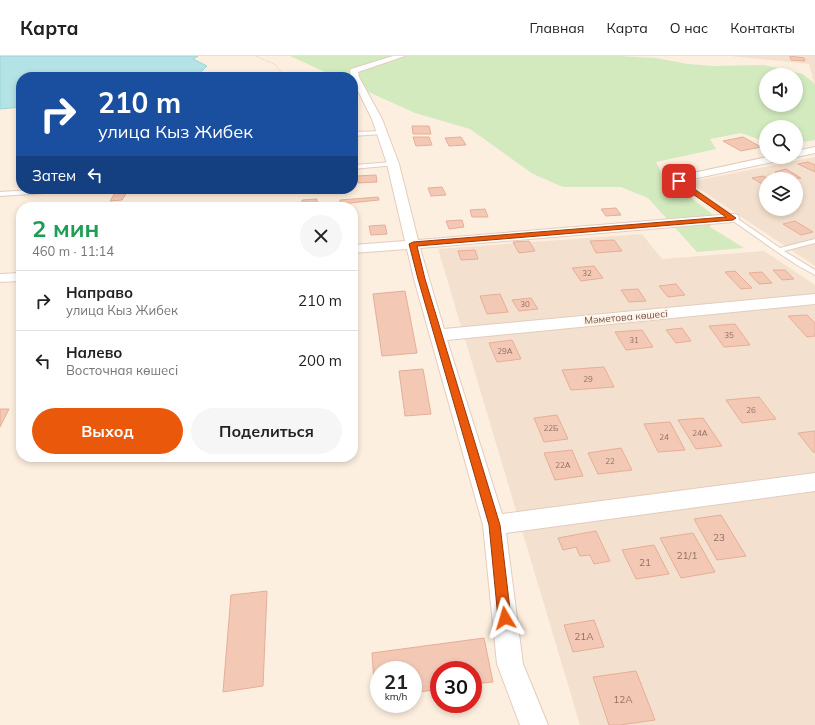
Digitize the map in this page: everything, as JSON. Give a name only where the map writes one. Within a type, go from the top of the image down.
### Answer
[{"type":"street","points":[[354,72],[401,56]]},
{"type":"street","points":[[358,83],[377,119],[393,164],[438,335],[494,525],[510,664],[534,725]]},
{"type":"street","points":[[803,153],[815,150]]},
{"type":"street","points":[[679,179],[759,162]]},
{"type":"street","points":[[358,249],[733,218]]},
{"type":"street","points":[[0,278],[16,277]]},
{"type":"street","name":"Мәметова көшесі","points":[[438,335],[815,299]]},
{"type":"street","points":[[494,525],[815,482]]},
{"type":"lane","points":[[358,134],[382,132]]},
{"type":"lane","points":[[358,167],[393,164]]},
{"type":"lane","points":[[679,179],[685,186],[778,250],[815,273]]},
{"type":"lane","points":[[0,194],[16,193]]},
{"type":"lane","points":[[778,250],[815,241]]},
{"type":"path","points":[[256,56],[276,65],[281,72]]},
{"type":"shaded area","points":[[730,56],[815,56],[815,86],[809,64]]},
{"type":"shaded area","points":[[815,157],[815,266],[689,182],[780,164],[803,164],[803,159]]},
{"type":"shaded area","points":[[642,234],[662,259],[764,251],[815,285],[815,725],[580,725],[438,249]]},
{"type":"green space","points":[[290,56],[619,56],[656,58],[688,64],[713,66],[764,65],[777,68],[759,68],[759,112],[803,112],[803,74],[815,84],[815,140],[803,142],[803,120],[759,120],[759,139],[741,133],[710,139],[716,149],[656,162],[663,176],[712,214],[710,227],[744,248],[697,252],[648,198],[621,187],[563,187],[533,174],[470,129],[415,113],[358,87],[358,72],[325,72]]},
{"type":"water","points":[[0,56],[198,56],[193,59],[207,66],[201,72],[16,72],[16,107],[0,109]]},
{"type":"building","points":[[790,56],[804,58],[805,61],[791,60]]},
{"type":"building","points":[[412,126],[429,126],[431,134],[413,134]]},
{"type":"building","points":[[413,137],[429,137],[432,145],[416,146]]},
{"type":"building","points":[[461,137],[466,145],[449,146],[445,138]]},
{"type":"building","points":[[743,137],[759,146],[759,147],[741,151],[723,141]]},
{"type":"building","points":[[808,162],[815,165],[815,172],[798,164]]},
{"type":"building","points":[[786,169],[791,172],[775,172]]},
{"type":"building","points":[[376,175],[377,182],[358,183],[358,176]]},
{"type":"building","points":[[759,177],[759,182],[752,178]]},
{"type":"building","points":[[442,187],[446,195],[431,196],[428,188]]},
{"type":"building","points":[[114,194],[126,194],[122,200],[110,201]]},
{"type":"building","points":[[378,197],[379,200],[358,202],[340,202],[340,200]]},
{"type":"building","points":[[317,199],[317,202],[302,202],[302,200]]},
{"type":"building","points":[[616,208],[621,215],[606,216],[601,209]]},
{"type":"building","points":[[485,209],[488,217],[472,217],[470,210]]},
{"type":"building","points":[[462,220],[464,227],[449,229],[446,221]]},
{"type":"building","points":[[795,221],[813,232],[801,235],[783,224]]},
{"type":"building","points":[[385,225],[387,234],[371,235],[369,226]]},
{"type":"building","points":[[614,240],[622,251],[596,253],[590,241]]},
{"type":"building","points":[[529,241],[535,251],[519,253],[513,242]]},
{"type":"building","points":[[475,250],[478,259],[461,260],[458,251]]},
{"type":"building","points":[[594,266],[603,278],[581,281],[572,268]]},
{"type":"building","points":[[773,270],[785,270],[794,279],[782,280]]},
{"type":"building","points":[[735,271],[752,288],[741,289],[725,272]]},
{"type":"building","points":[[762,272],[772,283],[759,284],[749,273]]},
{"type":"building","points":[[676,284],[685,295],[668,297],[659,286]]},
{"type":"building","points":[[638,289],[646,301],[629,302],[621,290]]},
{"type":"building","points":[[405,291],[417,353],[382,356],[373,294]]},
{"type":"building","points":[[500,294],[508,312],[487,314],[480,296]]},
{"type":"building","points":[[531,298],[538,309],[519,311],[512,300]]},
{"type":"building","points":[[807,315],[815,323],[815,336],[807,337],[788,316]]},
{"type":"building","points":[[735,324],[750,345],[724,347],[709,326]]},
{"type":"building","points":[[682,328],[691,341],[676,343],[666,330]]},
{"type":"building","points":[[642,330],[653,347],[626,350],[615,332]]},
{"type":"building","points":[[512,340],[521,359],[497,362],[489,343]]},
{"type":"building","points":[[604,367],[614,387],[571,390],[562,370]]},
{"type":"building","points":[[423,369],[431,414],[405,416],[399,371]]},
{"type":"building","points":[[759,397],[776,419],[742,423],[726,400]]},
{"type":"building","points":[[0,409],[9,409],[0,427]]},
{"type":"building","points":[[557,415],[568,439],[544,442],[534,418]]},
{"type":"building","points":[[703,418],[722,446],[696,449],[678,420]]},
{"type":"building","points":[[670,422],[685,450],[658,452],[644,424]]},
{"type":"building","points":[[815,431],[815,452],[813,452],[798,433]]},
{"type":"building","points":[[621,448],[632,470],[598,474],[588,453]]},
{"type":"building","points":[[572,450],[583,476],[555,480],[544,453]]},
{"type":"building","points":[[721,515],[746,556],[717,560],[694,519]]},
{"type":"building","points":[[596,531],[610,561],[594,564],[590,555],[580,556],[576,547],[563,550],[558,538]]},
{"type":"building","points":[[693,533],[715,572],[681,578],[660,538]]},
{"type":"building","points":[[654,545],[669,574],[636,579],[622,550]]},
{"type":"building","points":[[267,591],[263,686],[223,692],[231,595]]},
{"type":"building","points":[[594,620],[604,647],[573,652],[564,625]]},
{"type":"building","points":[[484,638],[493,682],[482,683],[482,661],[430,661],[430,690],[422,692],[422,661],[373,661],[372,653]]},
{"type":"building","points":[[636,671],[655,720],[609,725],[593,677]]},
{"type":"route","points":[[505,618],[494,525],[421,279],[413,244],[733,218],[679,181]]}]
